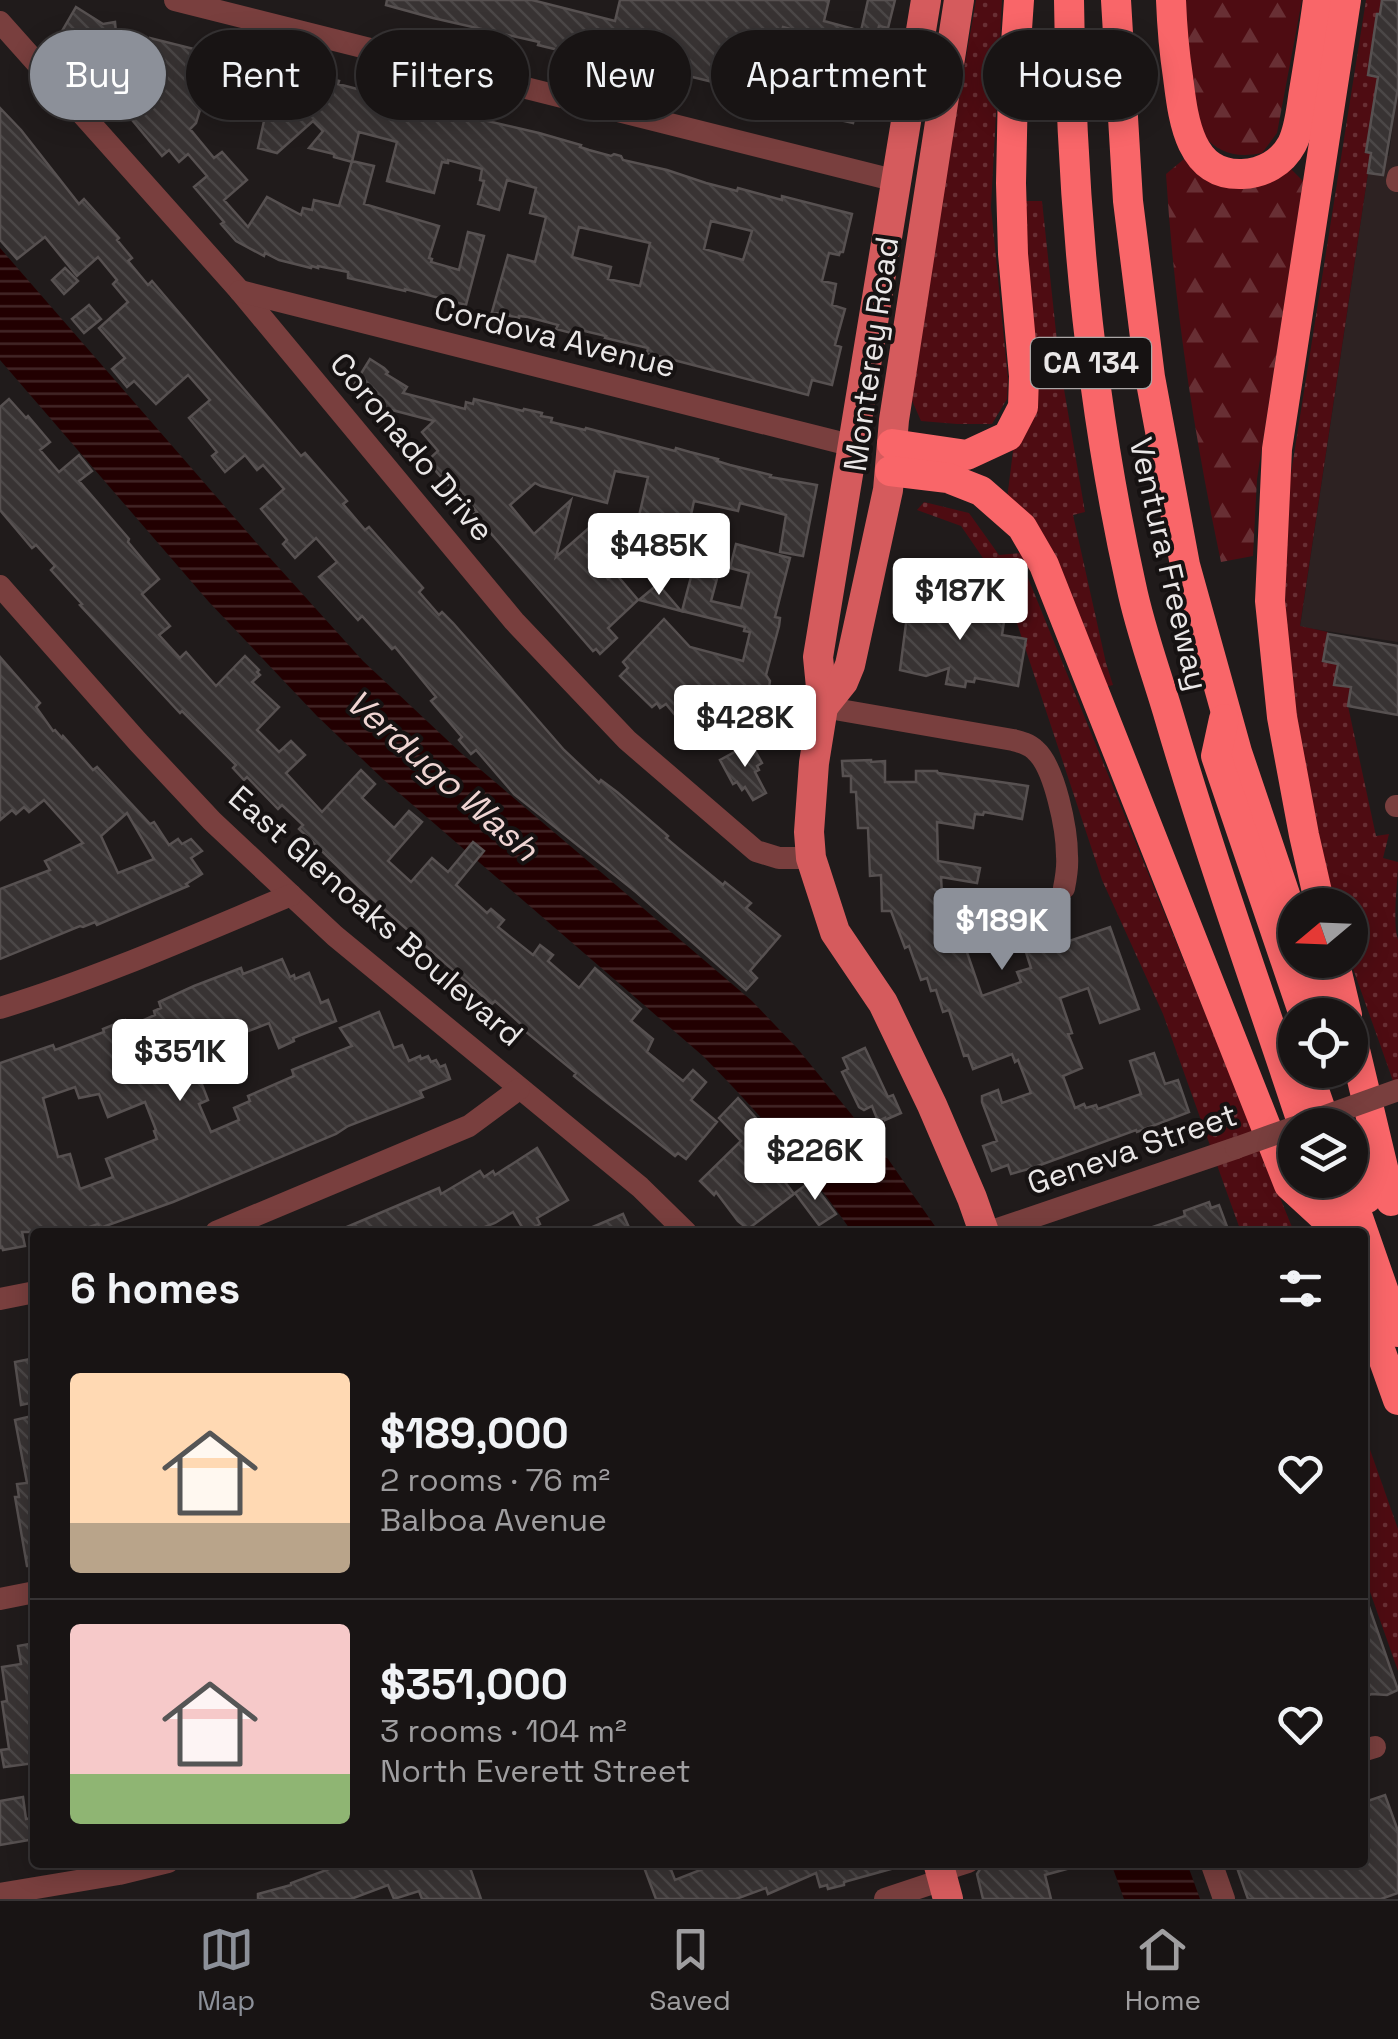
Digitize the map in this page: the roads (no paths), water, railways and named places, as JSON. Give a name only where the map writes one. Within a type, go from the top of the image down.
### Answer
[{"type":"highway","points":[[891,458],[967,454],[1008,436],[1023,407],[1011,183],[1019,0]]},
{"type":"highway","name":"Ventura Freeway","points":[[1069,0],[1075,186],[1089,351],[1104,454],[1132,589],[1169,718],[1293,1108]]},
{"type":"highway","name":"Ventura Freeway","points":[[1116,0],[1128,201],[1150,377],[1184,564],[1237,752],[1283,888]]},
{"type":"highway","points":[[1171,0],[1186,132],[1210,165],[1222,172],[1247,174],[1272,166],[1290,146],[1300,118],[1318,0]]},
{"type":"highway","points":[[1316,888],[1282,717],[1270,601],[1276,449],[1346,0]]},
{"type":"highway","points":[[891,458],[981,490],[1022,527],[1037,552],[1289,1185],[1335,1228]]},
{"type":"highway","points":[[1226,711],[1216,756],[1298,998]]},
{"type":"highway","points":[[1169,718],[1202,759],[1282,998]]},
{"type":"highway","points":[[1352,1088],[1394,1211]]},
{"type":"highway","points":[[1364,1088],[1394,1211]]},
{"type":"highway","points":[[1328,1198],[1338,1228]]},
{"type":"highway","points":[[1351,1198],[1362,1228]]},
{"type":"highway","points":[[1367,1198],[1398,1285]]},
{"type":"highway","points":[[1368,1246],[1398,1332]]},
{"type":"highway","points":[[1368,1316],[1398,1400]]},
{"type":"main road","name":"Monterey Road","points":[[926,0],[818,657],[823,708],[809,832],[811,858],[834,932],[883,1003],[985,1228]]},
{"type":"main road","name":"Monterey Road","points":[[823,708],[843,682],[850,665],[891,458],[959,0]]},
{"type":"main road","points":[[854,446],[891,458]]},
{"type":"street","points":[[175,0],[897,180]]},
{"type":"street","name":"Coronado Drive","points":[[0,22],[240,291],[514,621],[627,740],[756,851],[779,858],[811,858]]},
{"type":"street","name":"Cordova Avenue","points":[[240,291],[854,446]]},
{"type":"street","name":"East Glenoaks Boulevard","points":[[4,599],[201,808],[335,936],[640,1187],[682,1228]]},
{"type":"street","points":[[823,708],[1013,740],[1037,752],[1050,774],[1063,821],[1068,857],[1064,888]]},
{"type":"street","points":[[0,1008],[194,936],[291,894]]},
{"type":"street","points":[[226,1228],[469,1126],[519,1089]]},
{"type":"street","name":"Geneva Street","points":[[1348,1108],[1398,1090]]},
{"type":"street","name":"Geneva Street","points":[[999,1228],[1278,1133]]},
{"type":"street","points":[[0,1299],[30,1293]]},
{"type":"street","points":[[0,1599],[30,1593]]},
{"type":"street","points":[[0,1894],[144,1868]]},
{"type":"street","points":[[1213,1868],[1224,1899]]},
{"type":"street","points":[[885,1899],[947,1875]]},
{"type":"water","name":"Verdugo Wash","points":[[0,248],[363,661],[461,753],[752,1001],[797,1048],[888,1159],[936,1228],[849,1228],[781,1141],[703,1056],[384,780],[317,716],[209,602],[0,360]]},
{"type":"water","points":[[1113,1868],[1189,1868],[1200,1899],[1124,1899]]}]
